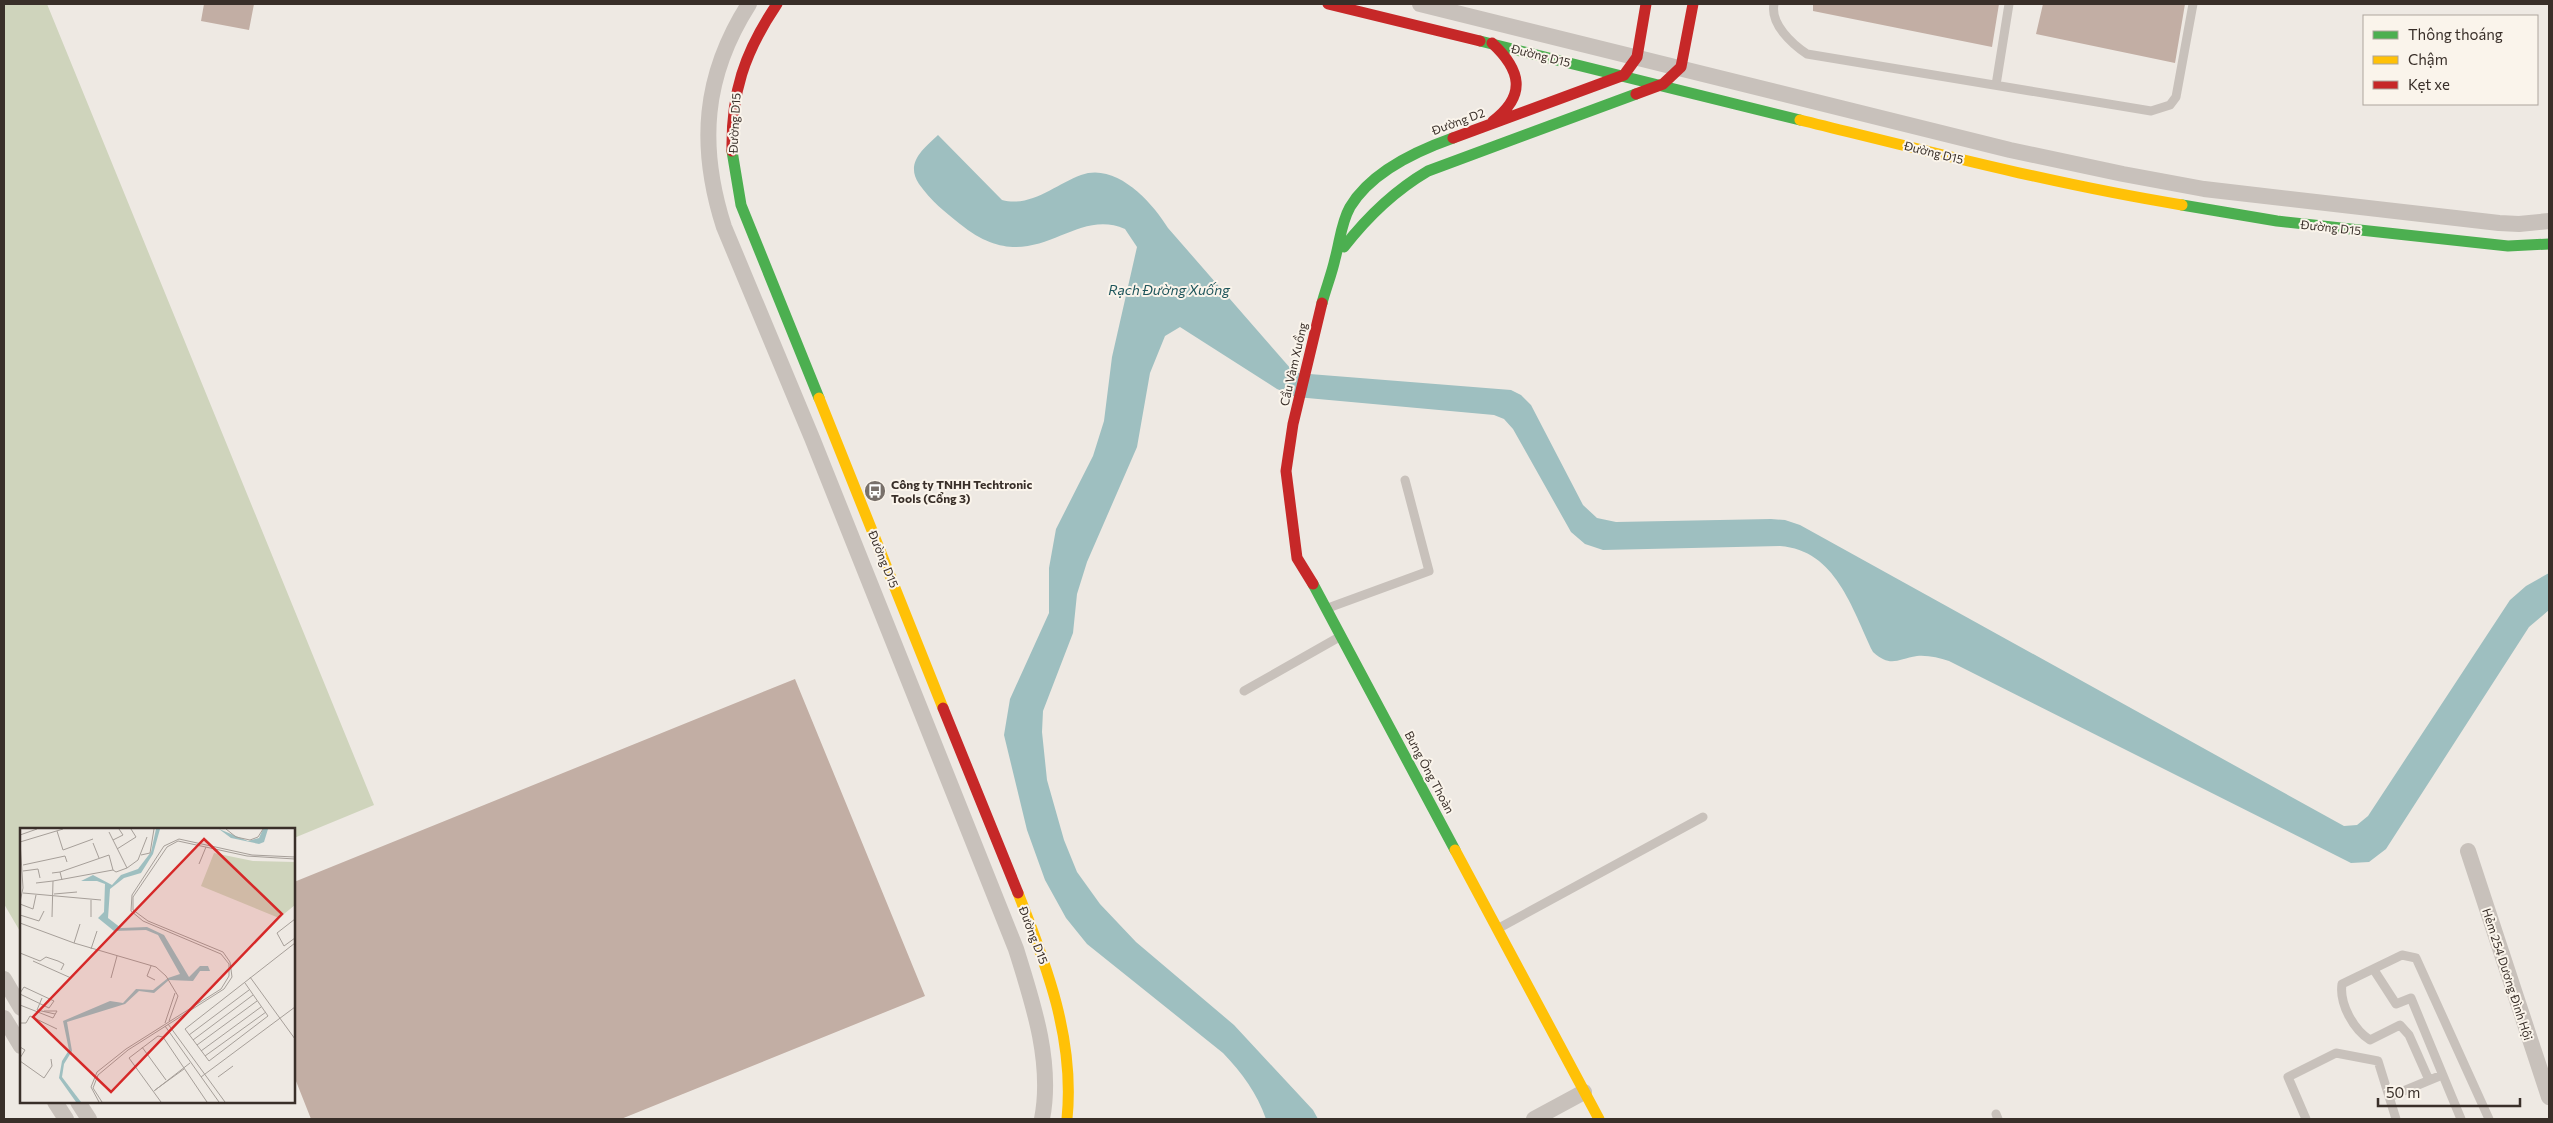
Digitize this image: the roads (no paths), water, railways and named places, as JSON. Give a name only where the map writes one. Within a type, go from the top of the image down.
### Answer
[{"type":"street","name":"Đường D15","points":[[749,4],[727,43],[712,92],[707,119],[710,173],[724,226],[812,438],[1016,949],[1032,1005],[1045,1064],[1042,1119]]},
{"type":"street","name":"Đường D15","points":[[777,4],[754,39],[735,92],[730,146],[741,205],[833,429],[1037,941],[1053,987],[1066,1047],[1070,1100],[1067,1119]]},
{"type":"street","name":"Đường D15","points":[[1328,4],[1663,84],[2006,170],[2125,196],[2287,222],[2508,246],[2549,244]]},
{"type":"street","name":"Đường D15","points":[[1420,4],[1681,67],[2010,150],[2141,178],[2204,188],[2499,223],[2519,224],[2549,221]]},
{"type":"street","points":[[1624,75],[1637,57],[1646,4]]},
{"type":"street","points":[[1663,84],[1681,67],[1693,4]]},
{"type":"street","points":[[1487,125],[1506,112],[1516,92],[1514,69],[1505,55],[1492,43]]},
{"type":"street","name":"Đường D2","points":[[1319,311],[1335,260],[1342,227],[1350,208],[1360,193],[1375,179],[1422,149],[1624,75]]},
{"type":"street","name":"Đường D2","points":[[1335,260],[1363,220],[1392,192],[1415,178],[1663,84]]},
{"type":"street","name":"Cầu Vàm Xuồng","points":[[1293,424],[1319,311]]},
{"type":"street","name":"Bưng Ông Thoàn","points":[[1293,424],[1286,471],[1298,558],[1327,608],[1599,1119]]},
{"type":"street","points":[[812,438],[833,429]]},
{"type":"street","name":"Hẻm 254 Dương Đình Hội","points":[[2468,850],[2549,1097]]},
{"type":"street","points":[[4,980],[20,1006]]},
{"type":"street","points":[[4,1018],[20,1044]]},
{"type":"street","points":[[1534,1119],[1584,1092]]},
{"type":"street","points":[[56,1103],[66,1119]]},
{"type":"street","points":[[79,1103],[89,1119]]},
{"type":"lane","points":[[1774,4],[1773,10],[1779,26],[1787,37],[1807,54],[2151,111],[2170,105],[2176,97],[2193,4]]},
{"type":"lane","points":[[1996,85],[2009,4]]},
{"type":"lane","points":[[1327,608],[1429,570],[1405,480]]},
{"type":"lane","points":[[1244,691],[1342,636]]},
{"type":"lane","points":[[1498,929],[1703,817]]},
{"type":"lane","points":[[2429,1080],[2409,1035],[2400,1025],[2370,1040],[2358,1032],[2340,994],[2342,984],[2402,955],[2416,958],[2490,1119]]},
{"type":"lane","points":[[2374,970],[2396,1004],[2411,998],[2460,1119]]},
{"type":"lane","points":[[2306,1119],[2288,1077],[2336,1054],[2378,1062],[2396,1119]]},
{"type":"lane","points":[[2389,1097],[2442,1075]]},
{"type":"water","name":"Rạch Đường Xuống","points":[[938,135],[1002,200],[1013,202],[1033,198],[1081,175],[1094,172],[1120,179],[1143,196],[1168,228],[1291,369],[1297,373],[1511,390],[1521,395],[1531,405],[1583,505],[1597,518],[1616,522],[1771,519],[1785,520],[1800,525],[2344,826],[2357,825],[2368,816],[2510,600],[2526,586],[2549,573],[2549,610],[2529,627],[2386,849],[2369,862],[2351,863],[1949,661],[1925,656],[1894,661],[1879,657],[1873,652],[1840,584],[1815,558],[1799,550],[1780,546],[1603,550],[1585,544],[1571,532],[1513,429],[1504,419],[1494,415],[1296,397],[1277,389],[1180,327],[1165,336],[1150,373],[1137,447],[1087,562],[1077,594],[1073,633],[1043,711],[1042,732],[1047,780],[1064,840],[1077,872],[1100,904],[1136,942],[1234,1025],[1313,1110],[1318,1119],[1266,1119],[1248,1084],[1223,1053],[1087,944],[1066,918],[1045,880],[1027,830],[1004,735],[1010,699],[1049,613],[1049,568],[1056,529],[1093,456],[1104,421],[1112,357],[1137,247],[1125,229],[1105,224],[1086,227],[1030,246],[1009,247],[986,240],[960,224],[938,206],[919,184],[915,176],[914,169],[918,157]]},
{"type":"place","name":"Công ty TNHH Techtronic Tools (Cổng 3)","points":[[875,491]]}]
